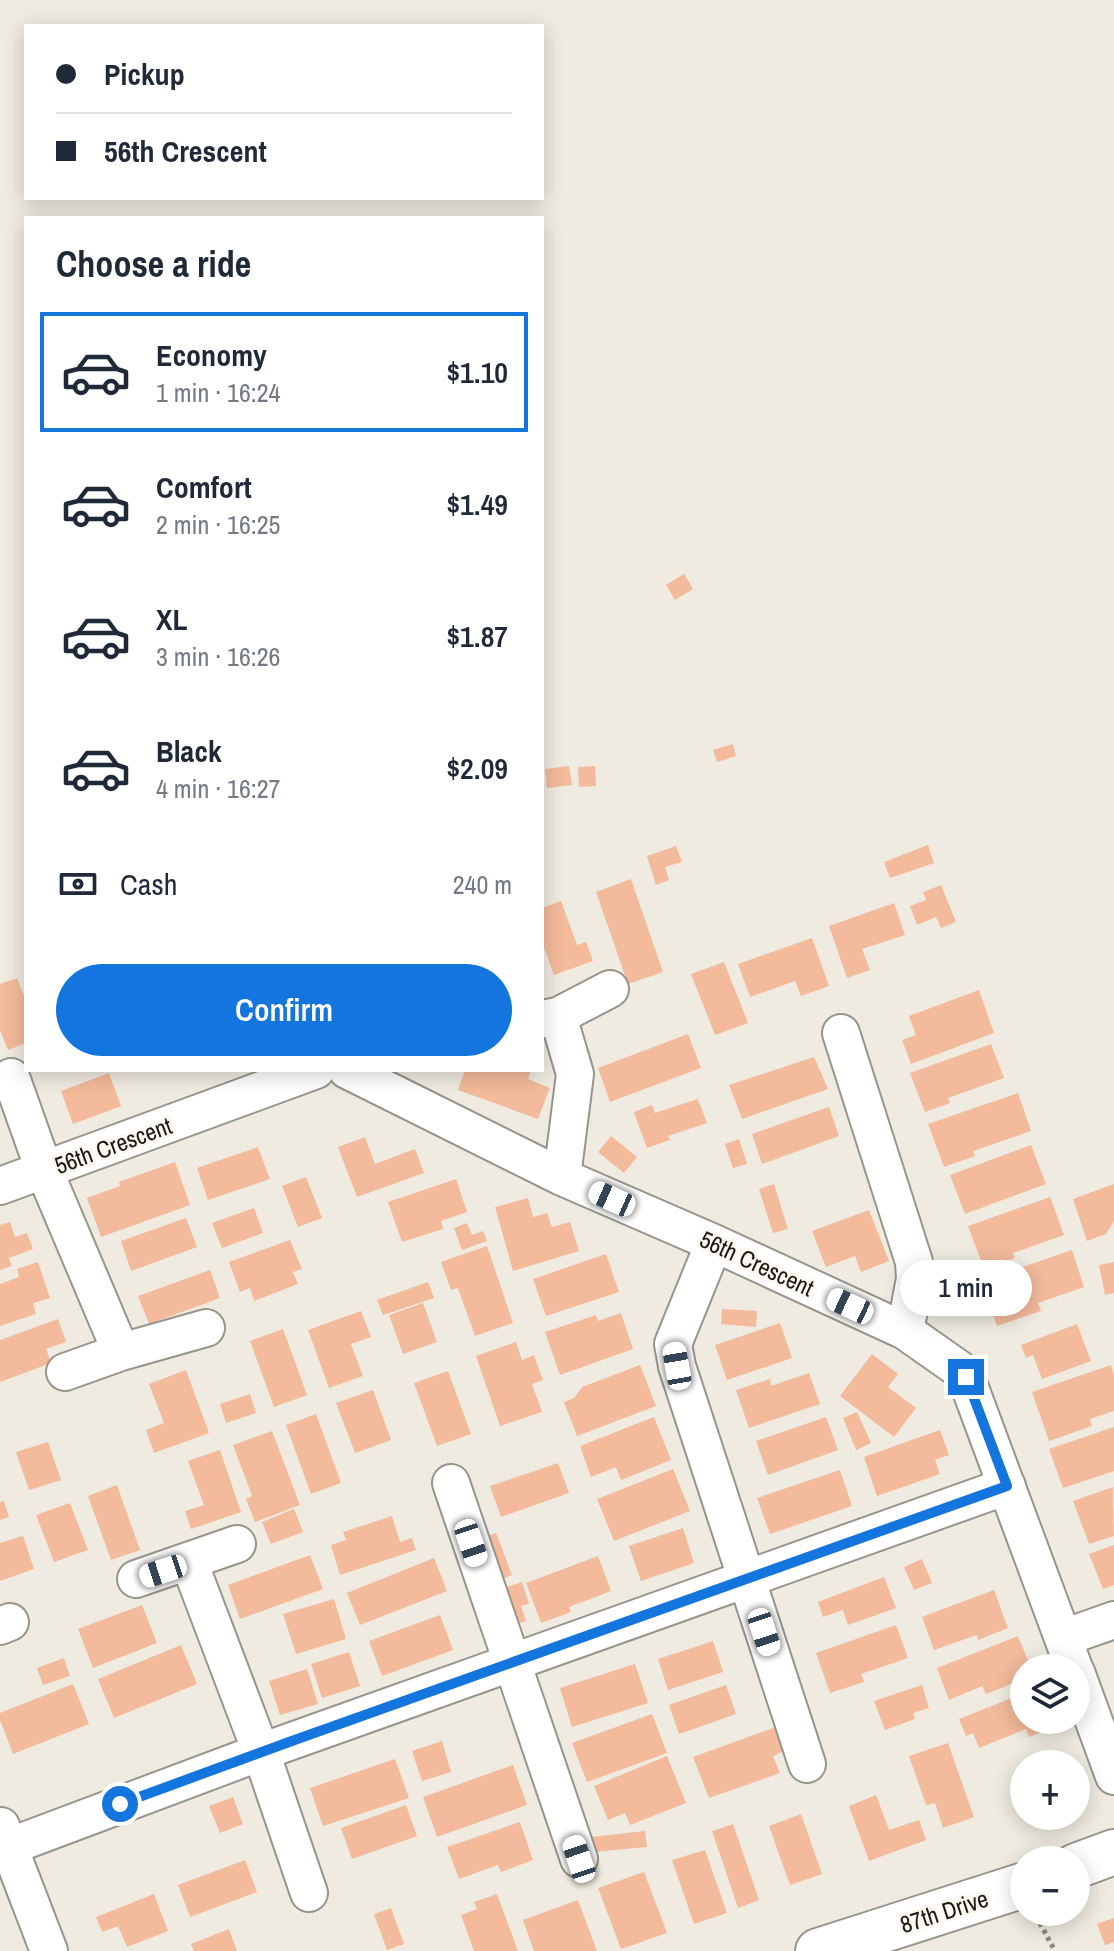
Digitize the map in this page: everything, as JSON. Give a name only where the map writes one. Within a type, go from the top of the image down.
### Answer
[{"type":"street","points":[[562,1177],[575,1074],[550,1017],[610,989]]},
{"type":"street","points":[[841,1033],[914,1262],[915,1279],[905,1331]]},
{"type":"street","name":"56th Crescent","points":[[0,1186],[311,1072]]},
{"type":"street","name":"56th Crescent","points":[[351,1072],[562,1177],[905,1331],[966,1377],[1069,1654]]},
{"type":"street","points":[[13,1076],[44,1170],[121,1352]]},
{"type":"street","points":[[714,1243],[673,1344],[677,1366],[807,1764]]},
{"type":"street","points":[[65,1372],[121,1352],[206,1328]]},
{"type":"street","points":[[451,1483],[579,1859]]},
{"type":"street","points":[[49,1951],[3,1840],[261,1752],[1007,1486]]},
{"type":"street","points":[[136,1579],[237,1544]]},
{"type":"street","points":[[189,1562],[261,1752],[309,1893]]},
{"type":"street","points":[[1077,1654],[1114,1620]]},
{"type":"street","name":"56th Crescent","points":[[1090,1711],[1114,1776]]},
{"type":"street","points":[[1090,1861],[1114,1852]]},
{"type":"street","name":"87th Drive","points":[[818,1951],[1010,1889]]},
{"type":"path","points":[[1042,1926],[1055,1951]]},
{"type":"building","points":[[684,574],[693,589],[675,600],[666,585]]},
{"type":"building","points":[[733,744],[736,756],[717,762],[713,750]]},
{"type":"building","points":[[569,766],[572,785],[547,788],[545,769]]},
{"type":"building","points":[[595,766],[596,786],[579,787],[578,767]]},
{"type":"building","points":[[928,845],[934,863],[890,878],[884,862]]},
{"type":"building","points":[[676,846],[682,862],[665,867],[669,880],[656,885],[647,856]]},
{"type":"building","points":[[631,879],[663,972],[628,984],[596,892]]},
{"type":"building","points":[[941,885],[956,922],[941,928],[936,917],[917,925],[910,906],[926,900],[923,892]]},
{"type":"building","points":[[561,901],[577,945],[586,942],[593,961],[554,975],[544,948],[544,907]]},
{"type":"building","points":[[894,903],[905,935],[862,949],[870,970],[847,978],[829,926]]},
{"type":"building","points":[[812,938],[829,986],[801,996],[795,981],[750,997],[738,964]]},
{"type":"building","points":[[724,962],[748,1023],[715,1035],[691,974]]},
{"type":"building","points":[[17,978],[24,996],[24,1044],[8,1050],[0,1030],[0,984]]},
{"type":"building","points":[[979,990],[994,1033],[911,1064],[902,1040],[916,1035],[909,1016]]},
{"type":"building","points":[[688,1034],[701,1068],[610,1102],[598,1068]]},
{"type":"building","points":[[991,1044],[1004,1078],[948,1098],[950,1103],[925,1112],[910,1073]]},
{"type":"building","points":[[814,1057],[828,1089],[742,1119],[729,1085]]},
{"type":"building","points":[[464,1072],[530,1072],[528,1079],[550,1088],[538,1119],[458,1090]]},
{"type":"building","points":[[109,1073],[121,1106],[73,1124],[61,1091]]},
{"type":"building","points":[[1018,1093],[1031,1131],[973,1151],[975,1156],[944,1167],[928,1124]]},
{"type":"building","points":[[698,1099],[707,1123],[668,1136],[670,1140],[647,1148],[634,1112],[652,1105],[655,1113]]},
{"type":"building","points":[[829,1107],[839,1136],[762,1164],[752,1134]]},
{"type":"building","points":[[611,1136],[637,1157],[624,1173],[598,1152]]},
{"type":"building","points":[[365,1137],[375,1164],[415,1149],[424,1173],[357,1197],[338,1147]]},
{"type":"building","points":[[739,1139],[747,1164],[733,1168],[725,1144]]},
{"type":"building","points":[[1031,1145],[1046,1184],[965,1214],[950,1175]]},
{"type":"building","points":[[258,1147],[270,1179],[208,1200],[197,1168]]},
{"type":"building","points":[[175,1162],[190,1205],[101,1237],[87,1198],[120,1186],[119,1182]]},
{"type":"building","points":[[306,1177],[322,1218],[298,1227],[282,1186]]},
{"type":"building","points":[[456,1179],[467,1212],[441,1221],[443,1229],[402,1242],[388,1202]]},
{"type":"building","points":[[774,1184],[788,1229],[773,1233],[759,1189]]},
{"type":"building","points":[[1114,1184],[1114,1221],[1106,1234],[1087,1241],[1073,1199]]},
{"type":"building","points":[[1050,1197],[1064,1235],[1013,1253],[1015,1258],[984,1269],[968,1226]]},
{"type":"building","points":[[528,1198],[533,1217],[547,1213],[552,1227],[570,1222],[579,1251],[513,1271],[495,1207]]},
{"type":"building","points":[[254,1208],[263,1233],[222,1248],[212,1223]]},
{"type":"building","points":[[869,1210],[889,1261],[861,1272],[855,1256],[826,1267],[812,1231]]},
{"type":"building","points":[[186,1218],[197,1247],[131,1271],[121,1241]]},
{"type":"building","points":[[10,1222],[15,1237],[27,1233],[33,1249],[9,1258],[12,1266],[0,1270],[0,1225]]},
{"type":"building","points":[[467,1223],[472,1235],[483,1231],[487,1241],[462,1250],[454,1228]]},
{"type":"building","points":[[290,1240],[302,1269],[293,1272],[298,1284],[254,1301],[250,1288],[240,1292],[229,1262]]},
{"type":"building","points":[[487,1246],[513,1323],[475,1336],[458,1288],[451,1290],[441,1262]]},
{"type":"building","points":[[1072,1250],[1084,1287],[1038,1303],[1041,1311],[997,1326],[982,1281]]},
{"type":"building","points":[[606,1254],[619,1292],[546,1316],[533,1279]]},
{"type":"building","points":[[38,1262],[50,1298],[33,1303],[36,1314],[0,1326],[0,1284],[19,1277],[17,1269]]},
{"type":"building","points":[[1114,1262],[1114,1293],[1105,1295],[1099,1265]]},
{"type":"building","points":[[210,1270],[220,1298],[149,1324],[138,1296]]},
{"type":"building","points":[[428,1282],[434,1298],[383,1315],[377,1300]]},
{"type":"building","points":[[423,1303],[437,1342],[403,1354],[389,1315]]},
{"type":"building","points":[[722,1309],[757,1311],[756,1327],[721,1324]]},
{"type":"building","points":[[361,1311],[371,1337],[351,1344],[363,1376],[329,1388],[308,1330]]},
{"type":"building","points":[[621,1313],[633,1349],[560,1375],[545,1332],[596,1315],[598,1321]]},
{"type":"building","points":[[58,1319],[66,1342],[46,1349],[51,1363],[0,1382],[0,1340]]},
{"type":"building","points":[[780,1323],[792,1358],[727,1380],[715,1345]]},
{"type":"building","points":[[1077,1324],[1091,1361],[1042,1379],[1033,1355],[1026,1358],[1021,1345]]},
{"type":"building","points":[[283,1329],[307,1395],[274,1407],[250,1341]]},
{"type":"building","points":[[516,1342],[522,1360],[534,1355],[543,1380],[532,1384],[542,1412],[500,1426],[476,1356]]},
{"type":"building","points":[[872,1354],[898,1374],[888,1387],[916,1408],[894,1437],[840,1396]]},
{"type":"building","points":[[640,1365],[656,1406],[577,1436],[564,1402],[574,1398],[582,1387]]},
{"type":"building","points":[[1111,1365],[1114,1411],[1090,1419],[1092,1426],[1049,1441],[1032,1392]]},
{"type":"building","points":[[186,1370],[209,1433],[154,1453],[146,1430],[164,1423],[149,1384]]},
{"type":"building","points":[[448,1371],[471,1434],[437,1446],[414,1383]]},
{"type":"building","points":[[809,1373],[820,1404],[749,1428],[736,1390],[770,1379],[771,1386]]},
{"type":"building","points":[[373,1390],[391,1440],[355,1453],[336,1403]]},
{"type":"building","points":[[250,1394],[256,1413],[226,1423],[220,1404]]},
{"type":"building","points":[[857,1412],[871,1443],[856,1450],[843,1418]]},
{"type":"building","points":[[316,1414],[341,1483],[311,1494],[286,1425]]},
{"type":"building","points":[[654,1417],[671,1460],[621,1480],[616,1467],[591,1477],[580,1446]]},
{"type":"building","points":[[826,1417],[838,1450],[768,1475],[756,1441]]},
{"type":"building","points":[[1114,1427],[1114,1471],[1063,1488],[1049,1449]]},
{"type":"building","points":[[940,1430],[949,1455],[935,1460],[940,1474],[877,1496],[864,1457]]},
{"type":"building","points":[[272,1431],[300,1505],[255,1522],[246,1499],[252,1496],[233,1445]]},
{"type":"building","points":[[48,1442],[61,1480],[29,1490],[16,1452]]},
{"type":"building","points":[[220,1450],[241,1512],[191,1529],[185,1511],[204,1505],[188,1461]]},
{"type":"building","points":[[558,1463],[569,1493],[501,1517],[490,1486]]},
{"type":"building","points":[[673,1469],[690,1511],[614,1541],[597,1499]]},
{"type":"building","points":[[840,1470],[852,1506],[770,1534],[757,1498]]},
{"type":"building","points":[[117,1485],[140,1550],[111,1560],[88,1496]]},
{"type":"building","points":[[1113,1487],[1114,1536],[1089,1544],[1073,1501]]},
{"type":"building","points":[[4,1501],[9,1517],[0,1520],[0,1502]]},
{"type":"building","points":[[70,1503],[88,1550],[54,1562],[36,1515]]},
{"type":"building","points":[[294,1509],[303,1532],[271,1544],[262,1522]]},
{"type":"building","points":[[392,1516],[400,1542],[412,1538],[416,1550],[340,1575],[331,1545],[346,1540],[343,1532]]},
{"type":"building","points":[[683,1528],[694,1563],[641,1581],[629,1546]]},
{"type":"building","points":[[496,1533],[512,1575],[497,1581],[482,1538]]},
{"type":"building","points":[[23,1536],[34,1569],[0,1581],[0,1543]]},
{"type":"building","points":[[1114,1545],[1114,1585],[1103,1589],[1089,1554]]},
{"type":"building","points":[[310,1555],[323,1589],[240,1619],[228,1585]]},
{"type":"building","points":[[598,1556],[611,1591],[569,1607],[571,1612],[541,1623],[526,1583]]},
{"type":"building","points":[[434,1558],[447,1591],[360,1625],[347,1593]]},
{"type":"building","points":[[922,1559],[932,1583],[914,1590],[904,1567]]},
{"type":"building","points":[[884,1577],[896,1608],[848,1625],[843,1610],[823,1617],[818,1602]]},
{"type":"building","points":[[522,1582],[529,1604],[521,1606],[526,1621],[511,1626],[498,1590]]},
{"type":"building","points":[[994,1590],[1008,1628],[978,1640],[977,1635],[934,1650],[922,1617]]},
{"type":"building","points":[[334,1599],[346,1639],[296,1654],[283,1614]]},
{"type":"building","points":[[142,1605],[157,1643],[93,1668],[78,1629]]},
{"type":"building","points":[[440,1615],[453,1650],[382,1676],[369,1641]]},
{"type":"building","points":[[896,1625],[908,1658],[861,1674],[864,1682],[830,1693],[816,1653]]},
{"type":"building","points":[[1018,1636],[1025,1654],[1010,1654],[1010,1685],[986,1694],[982,1686],[949,1700],[937,1668]]},
{"type":"building","points":[[713,1641],[723,1672],[668,1690],[658,1659]]},
{"type":"building","points":[[181,1645],[197,1684],[114,1718],[98,1679]]},
{"type":"building","points":[[349,1652],[360,1686],[322,1698],[311,1664]]},
{"type":"building","points":[[64,1658],[70,1676],[43,1685],[37,1668]]},
{"type":"building","points":[[635,1664],[648,1703],[572,1727],[560,1688]]},
{"type":"building","points":[[307,1669],[318,1704],[280,1715],[269,1681]]},
{"type":"building","points":[[73,1684],[89,1724],[13,1754],[0,1713]]},
{"type":"building","points":[[726,1685],[736,1714],[679,1734],[669,1705]]},
{"type":"building","points":[[922,1685],[929,1708],[913,1713],[915,1719],[885,1730],[874,1701]]},
{"type":"building","points":[[1010,1699],[1010,1734],[1014,1734],[979,1748],[973,1733],[966,1736],[959,1719]]},
{"type":"building","points":[[652,1714],[667,1753],[587,1782],[572,1743]]},
{"type":"building","points":[[776,1727],[785,1751],[773,1756],[780,1773],[709,1798],[693,1757]]},
{"type":"building","points":[[442,1741],[451,1772],[422,1781],[412,1751]]},
{"type":"building","points":[[948,1743],[974,1817],[943,1828],[935,1803],[926,1805],[909,1756]]},
{"type":"building","points":[[667,1756],[686,1803],[630,1825],[625,1813],[608,1820],[594,1786]]},
{"type":"building","points":[[395,1759],[409,1798],[323,1826],[310,1788]]},
{"type":"building","points":[[513,1765],[527,1805],[437,1837],[423,1797]]},
{"type":"building","points":[[876,1795],[889,1830],[919,1820],[926,1840],[869,1861],[849,1806]]},
{"type":"building","points":[[233,1797],[243,1824],[220,1833],[209,1806]]},
{"type":"building","points":[[406,1805],[417,1836],[352,1859],[341,1828]]},
{"type":"building","points":[[801,1814],[822,1874],[790,1885],[769,1826]]},
{"type":"building","points":[[520,1822],[533,1860],[501,1872],[498,1865],[459,1879],[447,1847]]},
{"type":"building","points":[[733,1824],[759,1900],[738,1908],[712,1831]]},
{"type":"building","points":[[645,1831],[647,1847],[593,1852],[591,1837]]},
{"type":"building","points":[[705,1850],[727,1913],[694,1924],[672,1860]]},
{"type":"building","points":[[245,1860],[257,1892],[190,1917],[178,1885]]},
{"type":"building","points":[[644,1872],[667,1933],[621,1949],[598,1888]]},
{"type":"building","points":[[154,1894],[168,1931],[127,1947],[118,1926],[102,1932],[96,1917]]},
{"type":"building","points":[[497,1894],[518,1951],[474,1951],[461,1915],[477,1909],[474,1902]]},
{"type":"building","points":[[578,1900],[597,1951],[534,1951],[523,1920]]},
{"type":"building","points":[[391,1908],[404,1944],[387,1950],[374,1914]]},
{"type":"building","points":[[1114,1918],[1114,1942],[1105,1945],[1097,1924]]},
{"type":"building","points":[[229,1929],[237,1951],[194,1951],[191,1944]]},
{"type":"route","points":[[120,1804],[1007,1486],[966,1377]]}]
